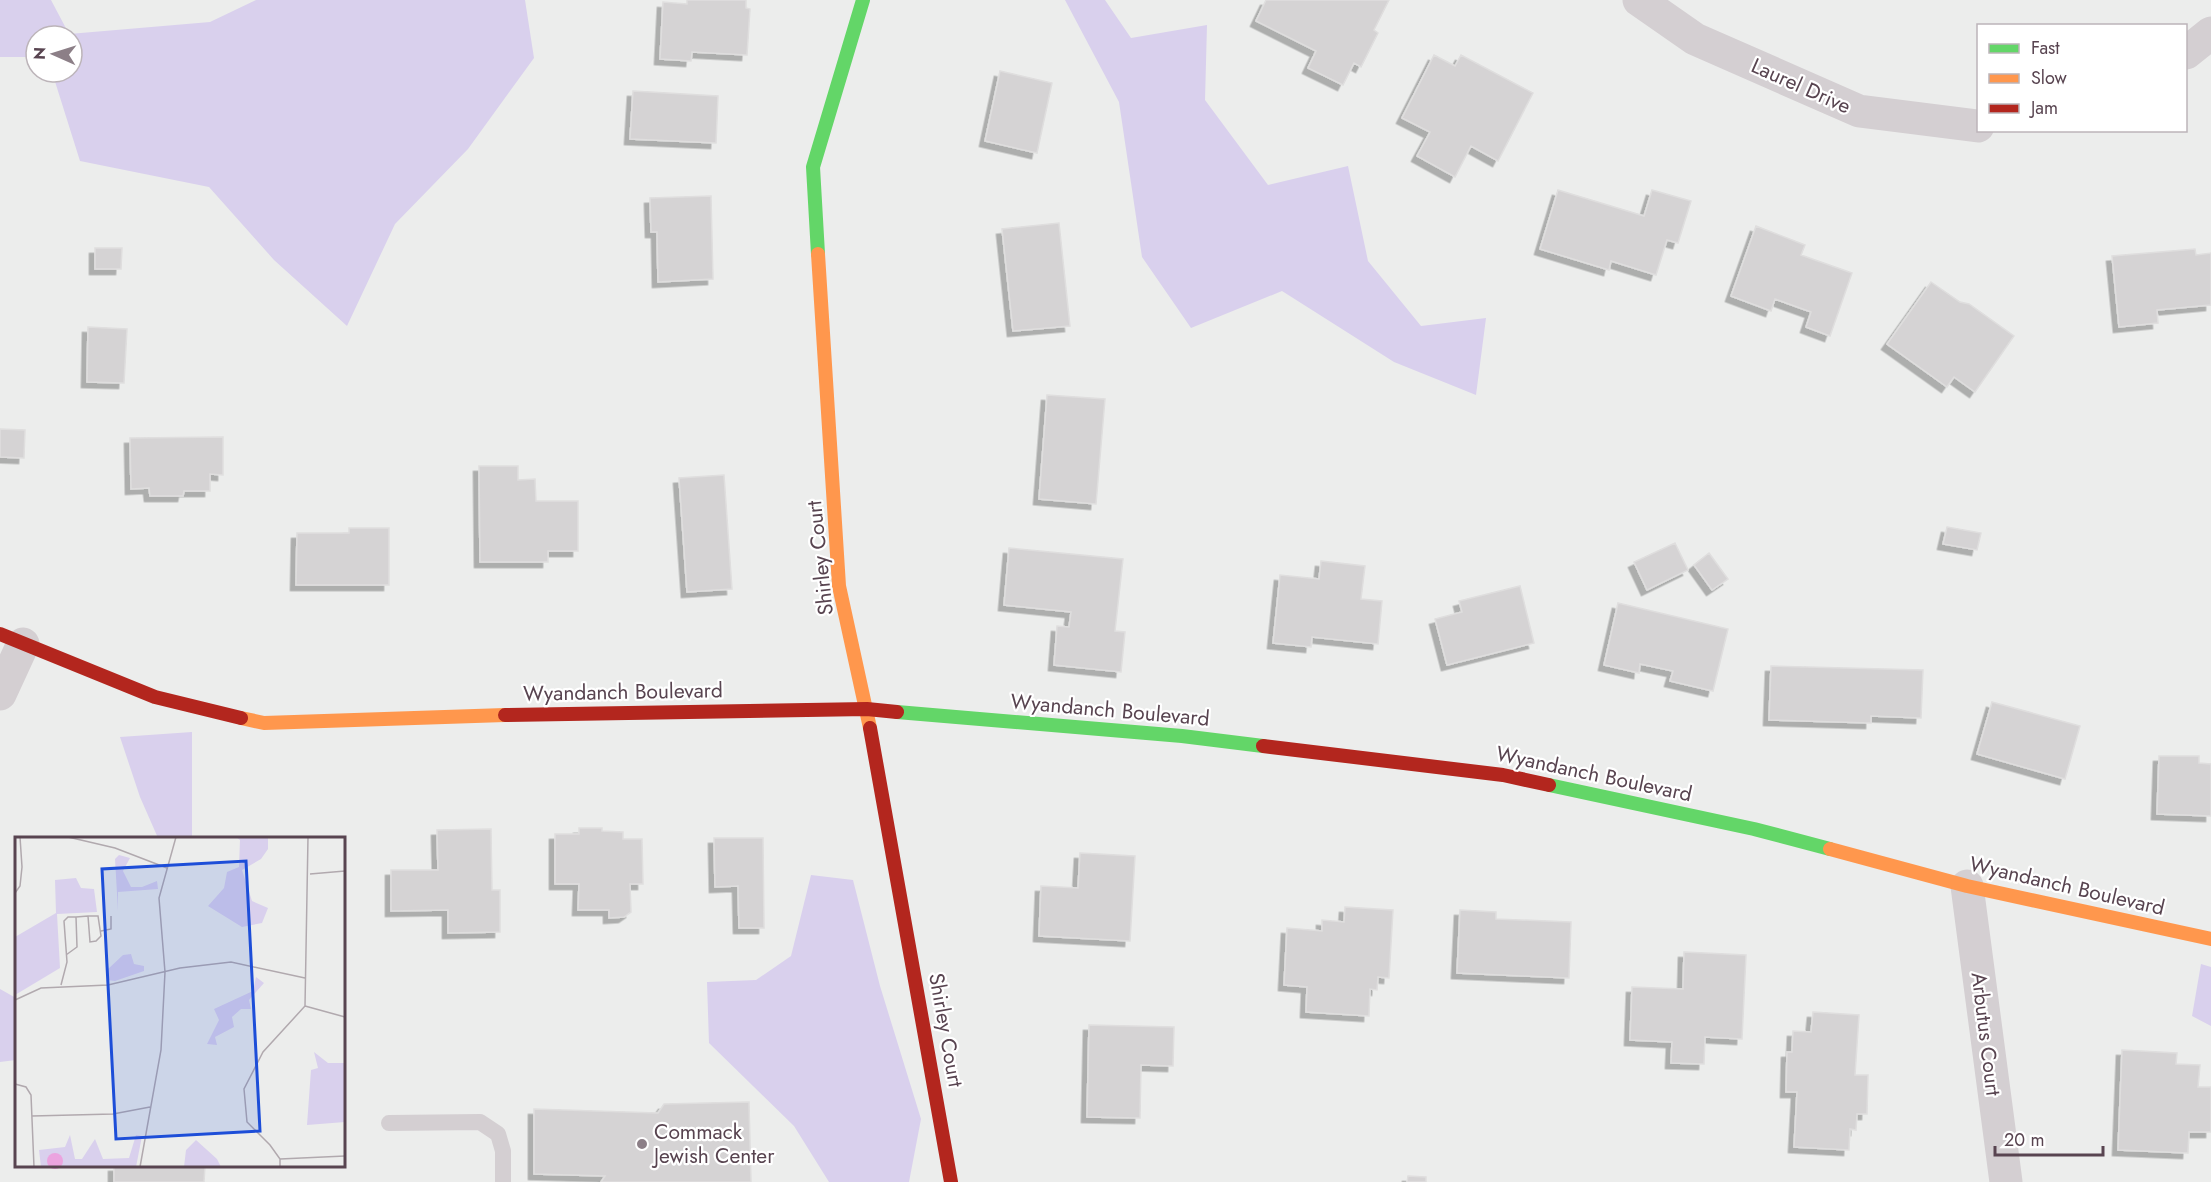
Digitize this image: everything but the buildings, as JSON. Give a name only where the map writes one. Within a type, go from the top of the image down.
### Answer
[{"type":"street","name":"Shirley Court","points":[[863,0],[813,168],[839,586],[867,709],[951,1182]]},
{"type":"street","name":"Laurel Drive","points":[[1639,0],[1695,39],[1858,111],[1977,126]]},
{"type":"street","points":[[2187,52],[2211,33]]},
{"type":"street","name":"Wyandanch Boulevard","points":[[11,639],[155,697],[264,723],[409,717],[867,709],[1182,736],[1503,775],[1754,829],[1967,886],[2211,939]]},
{"type":"street","points":[[0,694],[11,639]]},
{"type":"street","name":"Arbutus Court","points":[[1967,886],[2006,1182]]},
{"type":"lane","points":[[389,1123],[480,1122],[498,1134],[503,1151],[503,1182]]},
{"type":"shaded area","points":[[0,0],[51,0],[64,24],[24,24],[24,57],[0,57]]},
{"type":"shaded area","points":[[256,0],[525,0],[534,58],[468,149],[395,224],[347,326],[274,260],[209,187],[80,161],[56,84],[84,84],[84,33],[210,22]]},
{"type":"shaded area","points":[[1065,0],[1105,0],[1131,38],[1207,25],[1205,100],[1268,185],[1348,166],[1368,261],[1421,326],[1486,318],[1476,395],[1394,362],[1282,291],[1191,328],[1142,257],[1119,102]]},
{"type":"shaded area","points":[[192,732],[192,837],[158,837],[140,797],[120,737]]},
{"type":"shaded area","points":[[811,875],[853,880],[880,986],[921,1119],[909,1182],[829,1182],[794,1126],[709,1043],[707,982],[756,980],[791,956]]},
{"type":"shaded area","points":[[2201,964],[2211,967],[2211,1026],[2192,1016]]},
{"type":"shaded area","points":[[0,989],[15,997],[15,1060],[0,1062]]},
{"type":"traffic: fast","points":[[818,254],[813,167],[863,0]]},
{"type":"traffic: fast","points":[[897,712],[1182,736],[1263,746]]},
{"type":"traffic: fast","points":[[1549,785],[1754,829],[1830,849]]},
{"type":"traffic: slow","points":[[818,254],[839,586],[870,728]]},
{"type":"traffic: slow","points":[[241,718],[264,723],[505,715]]},
{"type":"traffic: slow","points":[[1830,849],[1967,886],[2211,939]]},
{"type":"traffic: jam","points":[[0,634],[155,697],[241,718]]},
{"type":"traffic: jam","points":[[505,715],[867,709],[897,712]]},
{"type":"traffic: jam","points":[[870,728],[951,1182]]},
{"type":"traffic: jam","points":[[1263,746],[1503,775],[1549,785]]},
{"type":"place","name":"Commack Jewish Center","points":[[642,1144]]}]
